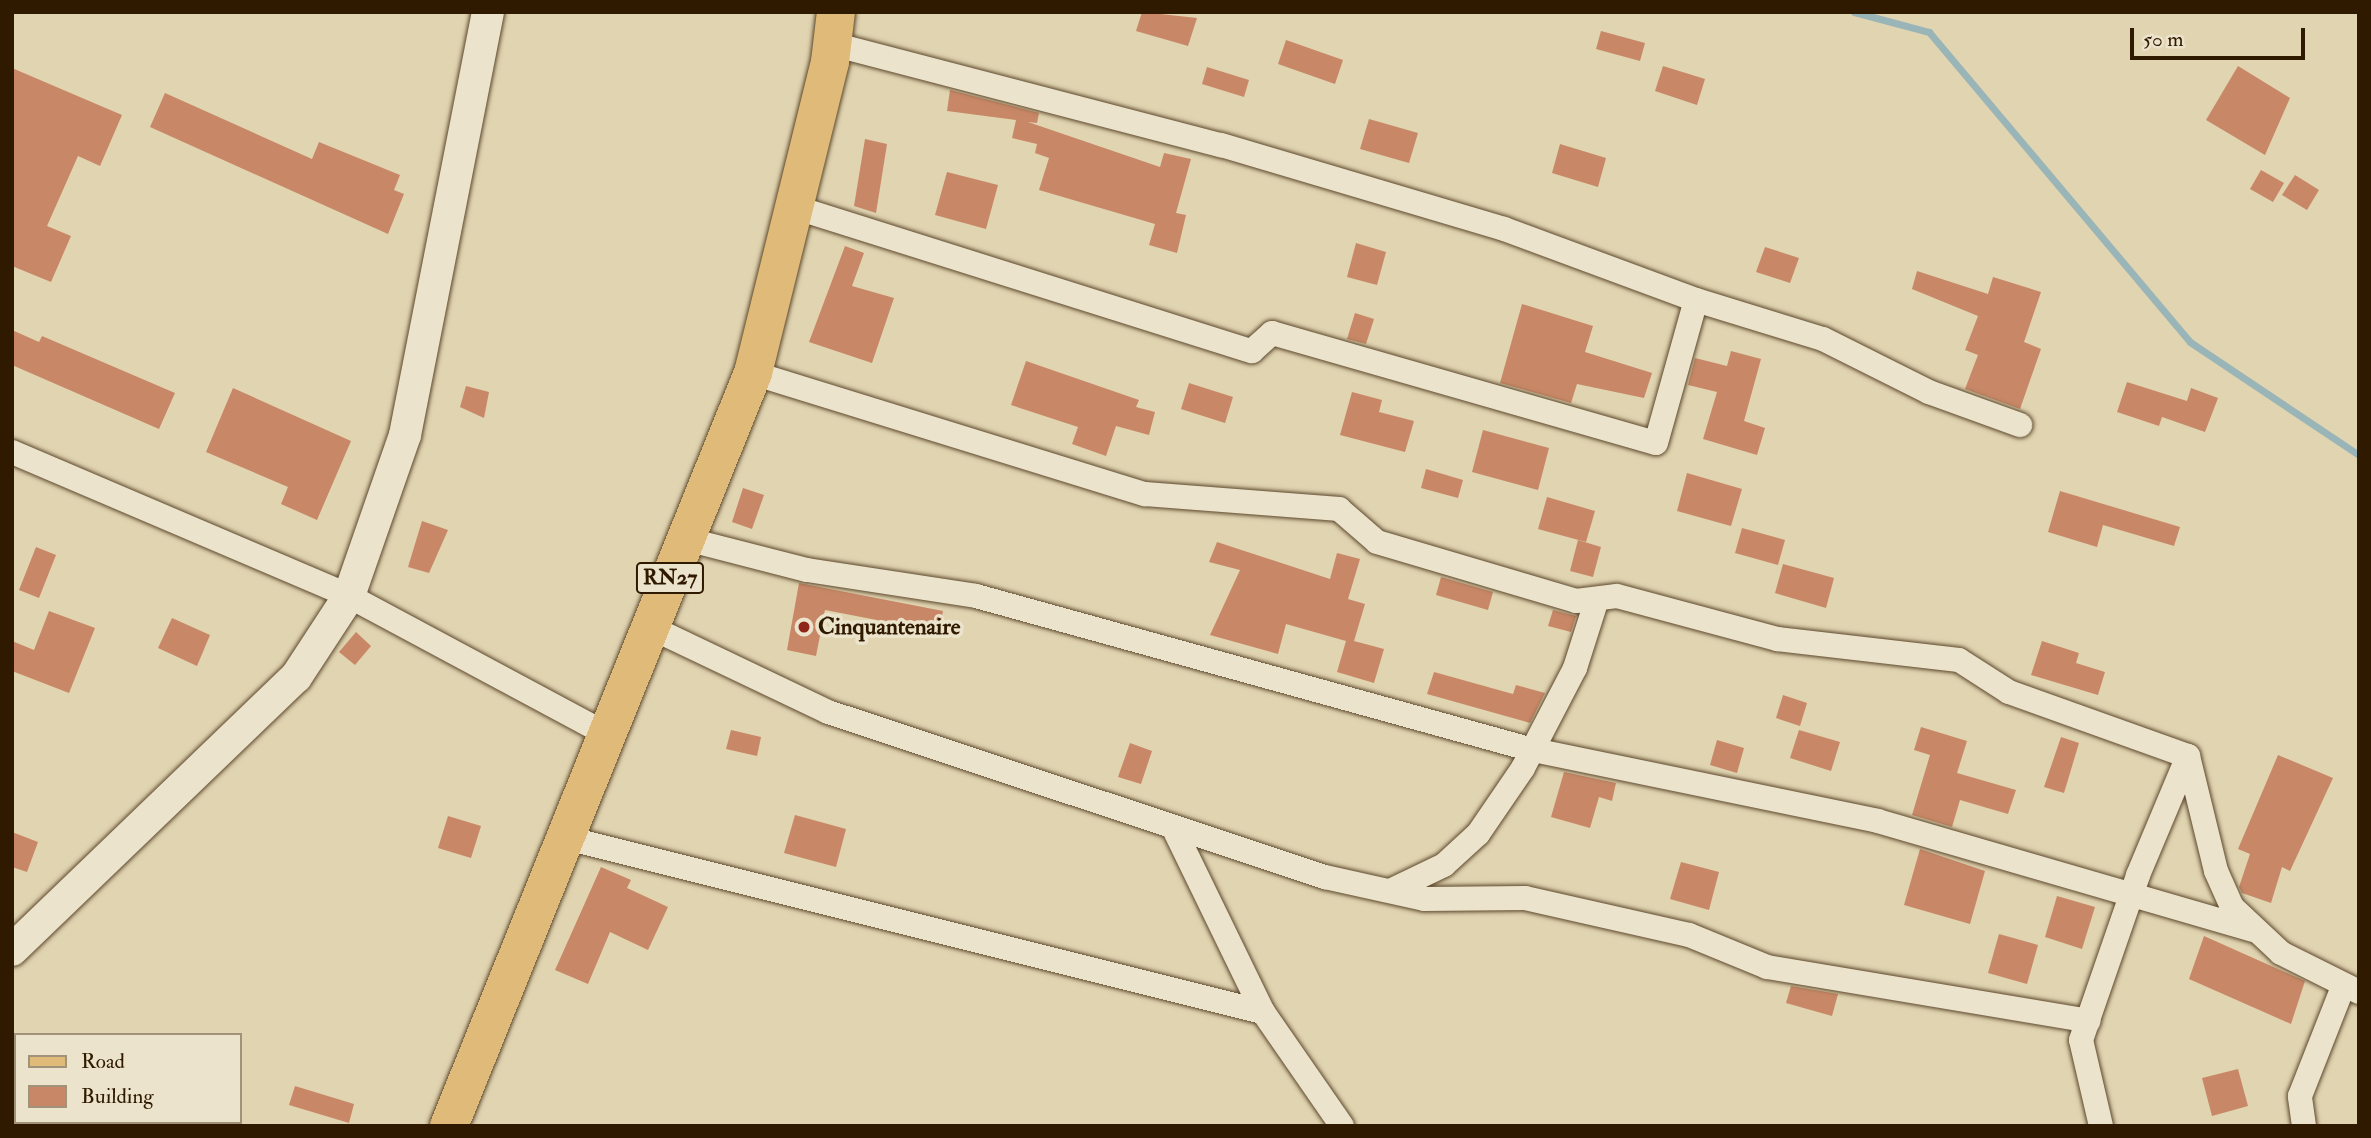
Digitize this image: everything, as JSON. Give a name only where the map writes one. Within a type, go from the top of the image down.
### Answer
[{"type":"main road","name":"RN27","points":[[449,1126],[753,373],[834,28]]},
{"type":"street","points":[[12,950],[296,677],[349,596],[405,435],[488,12]]},
{"type":"street","points":[[834,28],[1504,229],[1696,300],[1823,339],[1929,392],[2020,425]]},
{"type":"street","points":[[794,207],[1252,351],[1272,333],[1656,443],[1696,300]]},
{"type":"street","points":[[753,373],[1145,494],[1339,509],[1377,542],[1576,601],[1617,596],[1777,639],[1959,660],[2009,692],[2188,757]]},
{"type":"street","points":[[12,452],[349,596],[608,735]]},
{"type":"street","points":[[686,539],[807,570],[976,596],[1533,750],[1878,821],[2260,933]]},
{"type":"street","points":[[1390,891],[1444,865],[1478,834],[1533,750],[1576,668],[1597,598]]},
{"type":"street","points":[[650,627],[828,712],[1082,794],[1175,831],[1390,891],[1424,899],[1525,898],[1689,935],[1767,967],[2089,1021]]},
{"type":"street","points":[[2101,1126],[2081,1040],[2132,894],[2188,757]]},
{"type":"street","points":[[2188,757],[2216,871],[2232,907],[2281,953],[2351,990],[2300,1096],[2304,1126]]},
{"type":"street","points":[[1175,831],[1263,1012],[1342,1126]]},
{"type":"street","points":[[566,838],[1263,1012]]},
{"type":"building","points":[[1142,12],[1197,18],[1188,46],[1136,31]]},
{"type":"building","points":[[1601,31],[1645,43],[1640,61],[1596,49]]},
{"type":"building","points":[[1286,40],[1343,60],[1335,84],[1278,64]]},
{"type":"building","points":[[1663,66],[1705,79],[1697,105],[1655,91]]},
{"type":"building","points":[[2238,66],[2290,98],[2265,155],[2206,120]]},
{"type":"building","points":[[1207,67],[1249,80],[1244,97],[1202,84]]},
{"type":"building","points":[[12,68],[122,115],[100,166],[78,156],[47,226],[71,236],[51,282],[12,266]]},
{"type":"building","points":[[950,90],[1039,113],[1037,123],[1028,122],[1160,167],[1164,153],[1191,159],[1176,213],[1186,215],[1177,253],[1149,245],[1155,224],[1039,190],[1049,158],[1035,153],[1037,144],[1012,138],[1016,120],[947,111]]},
{"type":"building","points":[[165,93],[312,159],[319,142],[400,175],[394,190],[404,194],[388,234],[150,127]]},
{"type":"building","points":[[1369,119],[1418,133],[1409,163],[1360,149]]},
{"type":"building","points":[[865,139],[887,144],[876,213],[854,206]]},
{"type":"building","points":[[1560,144],[1606,158],[1598,187],[1552,173]]},
{"type":"building","points":[[2261,170],[2284,183],[2273,202],[2250,189]]},
{"type":"building","points":[[947,172],[998,185],[986,229],[935,215]]},
{"type":"building","points":[[2295,175],[2319,190],[2307,210],[2282,195]]},
{"type":"building","points":[[1356,243],[1386,252],[1377,285],[1347,277]]},
{"type":"building","points":[[845,246],[864,253],[852,286],[894,298],[872,363],[809,342]]},
{"type":"building","points":[[1765,247],[1799,258],[1790,283],[1756,272]]},
{"type":"building","points":[[1917,271],[1988,294],[1993,277],[2041,292],[2024,342],[2041,349],[2020,409],[1965,389],[1978,355],[1965,350],[1978,316],[1912,289]]},
{"type":"building","points":[[1522,304],[1593,326],[1585,352],[1652,373],[1644,398],[1577,384],[1571,403],[1500,383]]},
{"type":"building","points":[[1355,313],[1374,319],[1366,344],[1347,339]]},
{"type":"building","points":[[12,330],[39,342],[42,336],[175,393],[159,429],[12,365]]},
{"type":"building","points":[[1731,351],[1761,359],[1744,421],[1765,428],[1757,455],[1703,439],[1717,392],[1688,385],[1695,358],[1727,366]]},
{"type":"building","points":[[1026,361],[1139,400],[1136,407],[1155,412],[1149,435],[1116,426],[1106,456],[1072,444],[1078,427],[1011,405]]},
{"type":"building","points":[[2127,382],[2187,401],[2191,388],[2218,398],[2205,432],[2162,417],[2159,426],[2117,412]]},
{"type":"building","points":[[1189,383],[1233,397],[1225,423],[1181,409]]},
{"type":"building","points":[[466,386],[489,392],[484,418],[460,407]]},
{"type":"building","points":[[233,388],[351,441],[317,520],[281,504],[288,487],[206,452]]},
{"type":"building","points":[[1352,392],[1382,400],[1379,412],[1414,421],[1405,452],[1340,435]]},
{"type":"building","points":[[1483,430],[1549,448],[1538,490],[1472,472]]},
{"type":"building","points":[[1426,469],[1463,480],[1458,498],[1421,488]]},
{"type":"building","points":[[1687,473],[1742,489],[1731,526],[1677,511]]},
{"type":"building","points":[[743,488],[764,495],[752,529],[732,522]]},
{"type":"building","points":[[2060,491],[2180,527],[2174,546],[2103,525],[2097,547],[2048,532]]},
{"type":"building","points":[[1547,497],[1595,511],[1586,542],[1538,529]]},
{"type":"building","points":[[422,521],[448,530],[429,573],[408,567]]},
{"type":"building","points":[[1742,528],[1785,540],[1778,565],[1735,553]]},
{"type":"building","points":[[1578,540],[1601,547],[1593,577],[1570,571]]},
{"type":"building","points":[[1217,542],[1330,579],[1337,553],[1360,559],[1348,599],[1365,604],[1354,641],[1384,649],[1374,683],[1337,672],[1346,641],[1286,624],[1278,654],[1210,635],[1240,570],[1209,562]]},
{"type":"building","points":[[36,547],[56,555],[39,598],[19,590]]},
{"type":"building","points":[[1783,564],[1834,578],[1826,608],[1775,593]]},
{"type":"building","points":[[1441,577],[1493,592],[1488,610],[1436,595]]},
{"type":"building","points":[[799,583],[943,611],[939,632],[825,610],[816,656],[787,650]]},
{"type":"building","points":[[1553,610],[1576,616],[1571,632],[1548,626]]},
{"type":"building","points":[[49,611],[95,628],[69,693],[12,671],[12,641],[34,650]]},
{"type":"building","points":[[172,618],[210,635],[197,666],[158,648]]},
{"type":"building","points":[[356,632],[371,646],[355,665],[339,652]]},
{"type":"building","points":[[2042,641],[2079,653],[2076,663],[2105,672],[2098,695],[2031,675]]},
{"type":"building","points":[[1434,672],[1513,694],[1516,685],[1545,693],[1530,723],[1427,694]]},
{"type":"building","points":[[1783,695],[1807,703],[1800,726],[1776,718]]},
{"type":"building","points":[[1921,727],[1967,741],[1957,773],[2016,790],[2008,814],[1960,800],[1952,827],[1912,815],[1930,755],[1914,750]]},
{"type":"building","points":[[731,730],[761,737],[757,756],[726,749]]},
{"type":"building","points":[[1799,730],[1840,742],[1831,771],[1790,758]]},
{"type":"building","points":[[2061,737],[2079,743],[2064,793],[2044,787]]},
{"type":"building","points":[[1717,740],[1744,748],[1737,773],[1710,765]]},
{"type":"building","points":[[1130,743],[1152,751],[1141,784],[1118,777]]},
{"type":"building","points":[[2278,755],[2333,778],[2290,871],[2282,867],[2271,903],[2242,893],[2239,887],[2250,854],[2238,849]]},
{"type":"building","points":[[1564,772],[1616,783],[1612,801],[1599,797],[1590,828],[1551,817]]},
{"type":"building","points":[[795,815],[846,829],[836,867],[784,853]]},
{"type":"building","points":[[448,816],[481,826],[471,858],[438,848]]},
{"type":"building","points":[[12,832],[38,842],[27,872],[12,867]]},
{"type":"building","points":[[1920,849],[1985,871],[1970,924],[1904,905]]},
{"type":"building","points":[[1681,862],[1719,872],[1709,910],[1670,899]]},
{"type":"building","points":[[601,867],[631,880],[627,888],[668,907],[648,950],[610,932],[588,984],[555,970]]},
{"type":"building","points":[[2057,896],[2095,907],[2082,949],[2045,937]]},
{"type":"building","points":[[1999,934],[2038,945],[2027,984],[1988,973]]},
{"type":"building","points":[[2204,936],[2305,981],[2291,1024],[2189,979]]},
{"type":"building","points":[[1791,986],[1838,994],[1832,1016],[1786,1003]]},
{"type":"building","points":[[2238,1069],[2248,1106],[2212,1116],[2202,1078]]},
{"type":"building","points":[[295,1086],[354,1104],[349,1123],[289,1105]]},
{"type":"waterway","points":[[1854,12],[1929,32],[2190,342],[2359,455]]},
{"type":"place","name":"Cinquantenaire","points":[[804,627]]}]
